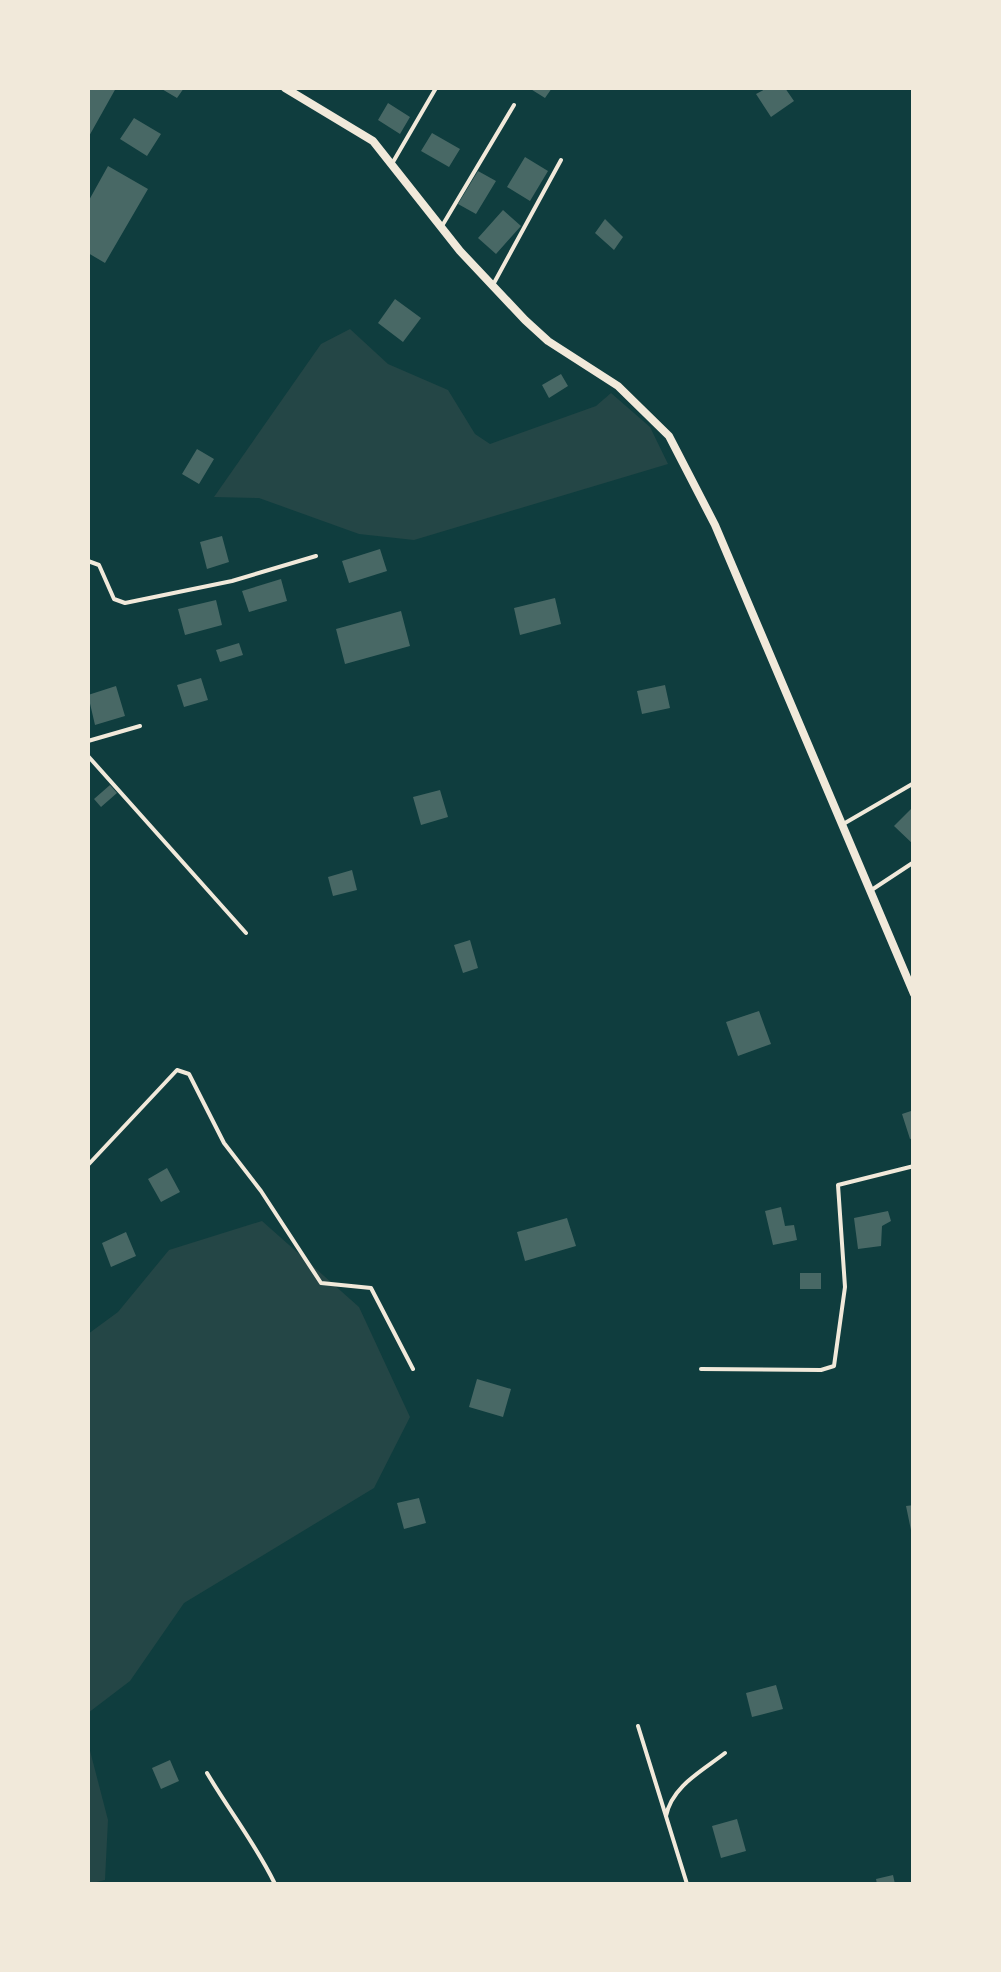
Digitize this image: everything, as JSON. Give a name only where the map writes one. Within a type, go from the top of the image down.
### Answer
[{"type":"street","points":[[285,88],[338,116],[393,162],[492,287],[548,341],[618,386],[669,436],[715,526],[914,994]]},
{"type":"lane","points":[[393,162],[436,88]]},
{"type":"lane","points":[[442,226],[514,104]]},
{"type":"lane","points":[[492,287],[561,160]]},
{"type":"lane","points":[[88,561],[99,565],[114,599],[125,603],[232,581],[316,556]]},
{"type":"lane","points":[[88,741],[140,726]]},
{"type":"lane","points":[[88,756],[246,933]]},
{"type":"lane","points":[[841,826],[914,783]]},
{"type":"lane","points":[[870,891],[914,862]]},
{"type":"lane","points":[[88,1165],[177,1070],[189,1074],[224,1144],[261,1191],[321,1283],[371,1288],[412,1369]]},
{"type":"lane","points":[[701,1370],[821,1370],[834,1366],[845,1287],[838,1185],[914,1166]]},
{"type":"lane","points":[[638,1726],[687,1884]]},
{"type":"lane","points":[[666,1816],[670,1800],[681,1787],[726,1753]]},
{"type":"lane","points":[[208,1773],[230,1812],[253,1838],[275,1884]]},
{"type":"shaded area","points":[[350,329],[388,364],[448,390],[475,434],[490,444],[596,406],[611,393],[650,427],[668,464],[414,540],[359,534],[259,498],[214,497],[321,344]]},
{"type":"shaded area","points":[[262,1221],[359,1307],[410,1417],[374,1488],[184,1603],[130,1681],[88,1713],[88,1334],[118,1312],[169,1250]]},
{"type":"shaded area","points":[[88,1743],[108,1820],[105,1880],[88,1884]]},
{"type":"building","points":[[88,88],[116,88],[88,138]]},
{"type":"building","points":[[160,88],[184,88],[177,98]]},
{"type":"building","points":[[529,88],[552,88],[545,98]]},
{"type":"building","points":[[767,88],[785,88],[794,101],[771,117],[756,94]]},
{"type":"building","points":[[388,103],[410,117],[400,134],[378,120]]},
{"type":"building","points":[[134,118],[161,134],[147,156],[120,139]]},
{"type":"building","points":[[432,133],[460,149],[449,167],[421,151]]},
{"type":"building","points":[[525,157],[548,171],[530,201],[507,187]]},
{"type":"building","points":[[108,166],[148,189],[105,263],[88,253],[88,202]]},
{"type":"building","points":[[478,171],[496,181],[476,214],[458,204]]},
{"type":"building","points":[[503,210],[521,226],[496,254],[478,238]]},
{"type":"building","points":[[605,219],[623,237],[614,250],[595,233]]},
{"type":"building","points":[[395,299],[421,318],[403,342],[378,323]]},
{"type":"building","points":[[561,374],[568,386],[549,398],[542,385]]},
{"type":"building","points":[[197,449],[214,459],[199,484],[182,474]]},
{"type":"building","points":[[222,536],[229,562],[207,569],[200,542]]},
{"type":"building","points":[[380,549],[387,571],[349,583],[342,561]]},
{"type":"building","points":[[281,579],[287,601],[249,612],[242,591]]},
{"type":"building","points":[[555,598],[561,624],[520,635],[514,608]]},
{"type":"building","points":[[216,600],[222,625],[185,635],[178,609]]},
{"type":"building","points":[[401,611],[410,646],[345,664],[336,629]]},
{"type":"building","points":[[239,643],[243,655],[220,662],[216,650]]},
{"type":"building","points":[[201,678],[208,700],[184,707],[177,685]]},
{"type":"building","points":[[665,685],[670,708],[642,714],[637,691]]},
{"type":"building","points":[[116,686],[125,716],[95,725],[88,695]]},
{"type":"building","points":[[110,785],[117,793],[101,807],[94,799]]},
{"type":"building","points":[[440,790],[448,817],[421,825],[413,797]]},
{"type":"building","points":[[914,806],[914,845],[894,826]]},
{"type":"building","points":[[352,870],[357,890],[333,896],[328,877]]},
{"type":"building","points":[[470,940],[478,968],[463,973],[454,945]]},
{"type":"building","points":[[759,1011],[771,1044],[738,1056],[726,1022]]},
{"type":"building","points":[[914,1110],[914,1138],[910,1139],[902,1114]]},
{"type":"building","points":[[167,1168],[180,1192],[161,1202],[148,1179]]},
{"type":"building","points":[[781,1207],[785,1226],[794,1225],[797,1240],[773,1245],[765,1211]]},
{"type":"building","points":[[888,1211],[891,1221],[882,1226],[881,1246],[858,1249],[854,1218]]},
{"type":"building","points":[[567,1218],[576,1246],[525,1261],[517,1232]]},
{"type":"building","points":[[126,1232],[136,1256],[111,1267],[102,1243]]},
{"type":"building","points":[[800,1273],[821,1273],[821,1289],[800,1289]]},
{"type":"building","points":[[477,1379],[511,1389],[503,1417],[469,1407]]},
{"type":"building","points":[[419,1498],[426,1523],[404,1529],[397,1503]]},
{"type":"building","points":[[914,1505],[914,1535],[912,1535],[906,1506]]},
{"type":"building","points":[[776,1685],[783,1709],[752,1717],[746,1693]]},
{"type":"building","points":[[170,1760],[179,1781],[161,1789],[152,1768]]},
{"type":"building","points":[[737,1819],[746,1851],[721,1858],[712,1826]]},
{"type":"building","points":[[893,1875],[895,1884],[877,1884],[876,1879]]}]
